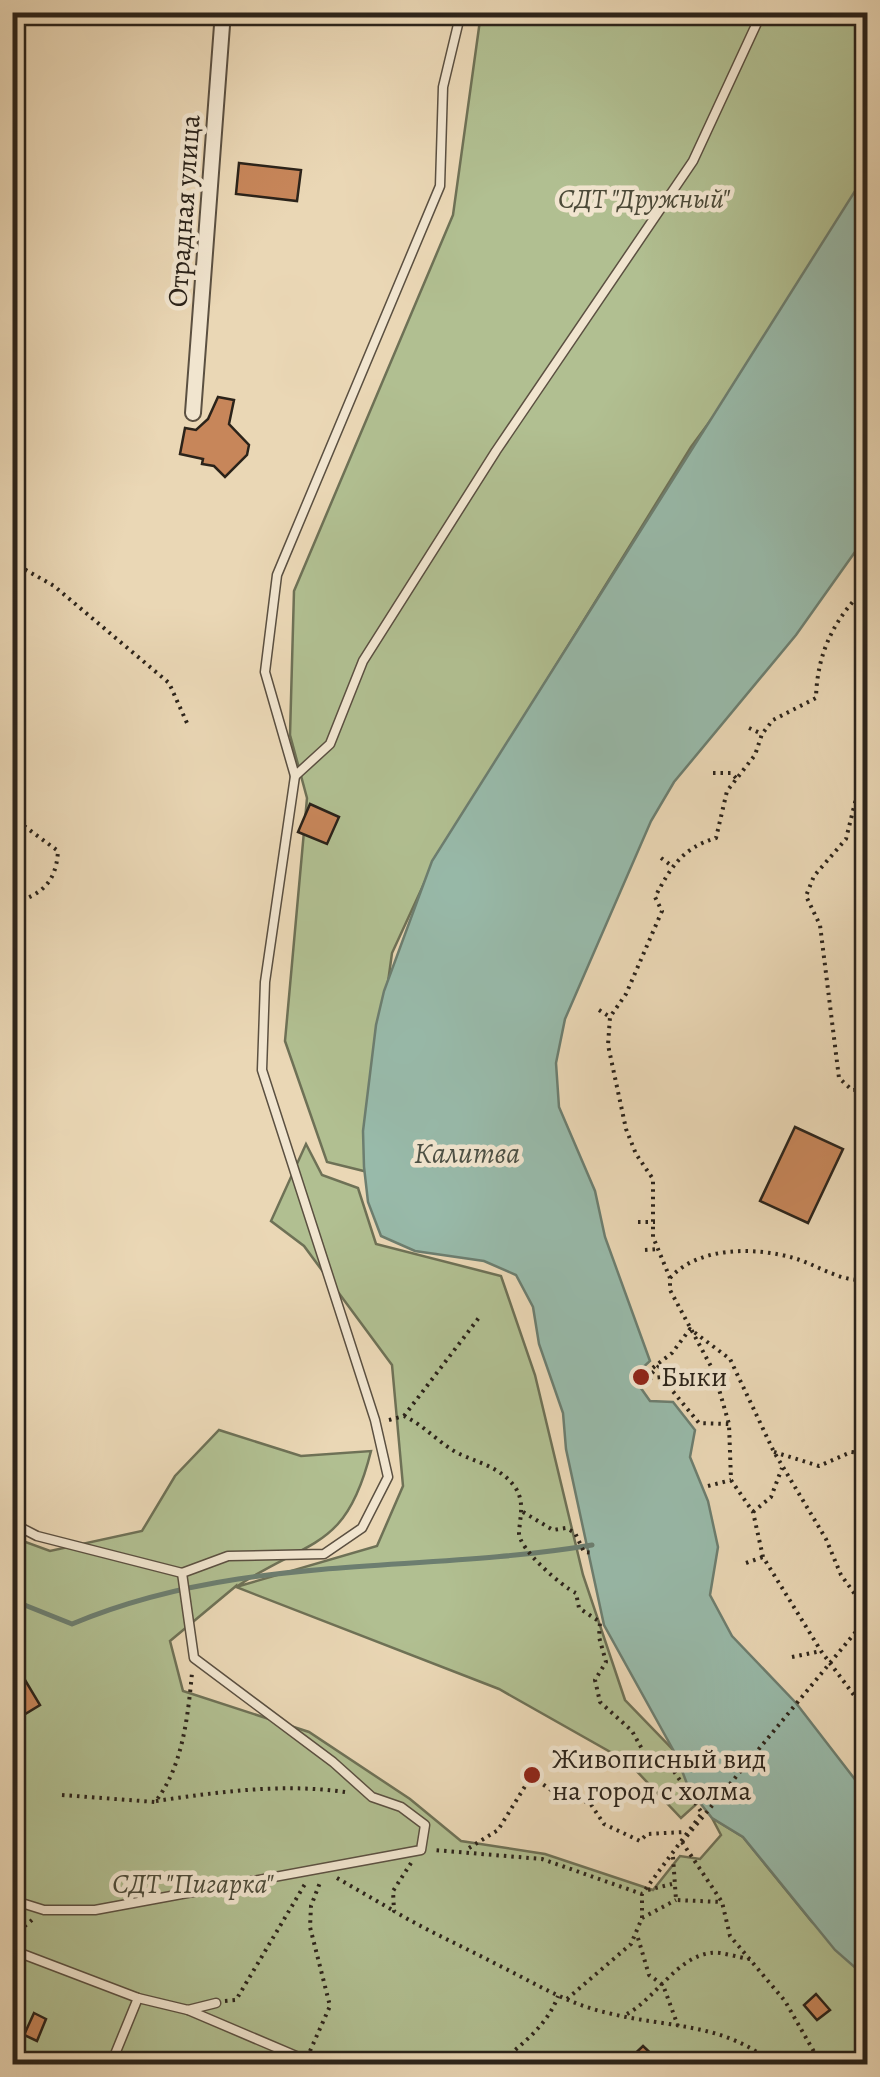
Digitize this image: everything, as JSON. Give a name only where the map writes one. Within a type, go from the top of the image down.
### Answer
[{"type":"street","name":"Отрадная улица","points":[[194,414],[223,12]]},
{"type":"lane","points":[[12,1523],[36,1536],[182,1573],[228,1556],[324,1554],[362,1528],[388,1477],[376,1420],[262,1070],[265,982],[295,776],[265,672],[276,575],[440,186],[443,87],[461,12]]},
{"type":"lane","points":[[295,776],[330,744],[363,662],[496,451],[693,161],[762,12]]},
{"type":"lane","points":[[12,1900],[44,1910],[96,1910],[325,1871],[421,1850],[425,1825],[401,1807],[370,1795],[334,1762],[194,1658],[182,1573]]},
{"type":"lane","points":[[12,1950],[138,1998],[188,2010],[310,2063]]},
{"type":"lane","points":[[112,2064],[138,1998]]},
{"type":"lane","points":[[188,2010],[216,2002]]},
{"type":"path","points":[[12,562],[54,586],[170,682],[187,723]]},
{"type":"path","points":[[868,586],[845,608],[817,663],[816,698],[773,720],[762,734],[755,755],[726,790],[716,838],[692,846],[672,866],[655,897],[662,910],[626,994],[610,1017],[608,1045],[626,1129],[636,1154],[654,1179],[658,1249],[670,1278],[670,1290],[714,1372],[729,1424],[731,1480],[752,1512],[763,1557],[821,1651],[868,1714]]},
{"type":"path","points":[[749,728],[762,734]]},
{"type":"path","points":[[868,750],[846,840],[814,876],[806,896],[820,925],[839,1078],[852,1090],[868,1090]]},
{"type":"path","points":[[713,773],[730,773],[738,780]]},
{"type":"path","points":[[12,817],[58,851],[56,875],[38,895],[12,904]]},
{"type":"path","points":[[661,858],[672,866]]},
{"type":"path","points":[[599,1010],[610,1017]]},
{"type":"path","points":[[638,1222],[655,1222]]},
{"type":"path","points":[[645,1250],[658,1249]]},
{"type":"path","points":[[670,1278],[682,1265],[697,1258],[762,1251],[855,1282],[868,1279]]},
{"type":"path","points":[[404,1416],[481,1315]]},
{"type":"path","points":[[640,1377],[690,1329]]},
{"type":"path","points":[[678,2026],[663,1985],[648,1975],[638,1936],[643,1893],[868,1614],[840,1574],[826,1540],[782,1468],[730,1358],[690,1329]]},
{"type":"path","points":[[658,1363],[659,1370],[646,1379],[660,1377],[699,1423],[729,1424]]},
{"type":"path","points":[[383,1428],[392,1417],[404,1416],[426,1426],[461,1454],[480,1460],[507,1477],[518,1492],[523,1512],[519,1537],[528,1554],[550,1570],[562,1587],[576,1593],[579,1608],[600,1622],[599,1637],[606,1662],[596,1680],[600,1702],[632,1731],[652,1767],[656,1752],[664,1758],[702,1813],[685,1832],[682,1842]]},
{"type":"path","points":[[774,1452],[819,1466],[851,1452],[868,1454]]},
{"type":"path","points":[[752,1512],[771,1497],[782,1468]]},
{"type":"path","points":[[708,1486],[731,1480]]},
{"type":"path","points":[[523,1512],[553,1530],[566,1528],[575,1533],[584,1552],[594,1553]]},
{"type":"path","points":[[746,1563],[763,1557]]},
{"type":"path","points":[[792,1657],[821,1651]]},
{"type":"path","points":[[155,1802],[164,1791],[186,1728],[194,1658]]},
{"type":"path","points":[[468,1850],[498,1830],[532,1775],[554,1792],[590,1803],[604,1824],[618,1834],[640,1841],[646,1834],[685,1832]]},
{"type":"path","points":[[62,1795],[155,1802],[234,1790],[308,1786],[370,1795]]},
{"type":"path","points":[[682,1842],[722,1902],[730,1936],[785,2001],[821,2064]]},
{"type":"path","points":[[394,1911],[393,1890],[421,1850],[468,1850],[542,1859],[643,1893],[672,1884]]},
{"type":"path","points":[[673,1856],[676,1900]]},
{"type":"path","points":[[325,1871],[558,1996],[626,2016],[720,2032],[752,2047],[772,2064]]},
{"type":"path","points":[[216,2002],[236,2000],[310,1877],[325,1871]]},
{"type":"path","points":[[310,2063],[330,2006],[310,1928],[311,1906],[325,1871]]},
{"type":"path","points":[[642,1918],[676,1900],[722,1902]]},
{"type":"path","points":[[12,1936],[44,1910]]},
{"type":"path","points":[[567,1999],[638,1936]]},
{"type":"path","points":[[626,2016],[644,2005],[677,1970],[710,1952],[750,1960]]},
{"type":"path","points":[[498,2064],[512,2047],[526,2043],[552,2011],[558,1996]]},
{"type":"green space","name":"СДТ \"Дружный\"","points":[[481,13],[867,13],[867,208],[691,447],[433,864],[392,953],[370,1112],[376,1174],[327,1162],[285,1041],[307,798],[290,735],[294,591],[453,215]]},
{"type":"green space","points":[[306,1144],[322,1175],[358,1188],[376,1244],[501,1276],[535,1375],[583,1575],[625,1700],[712,1790],[681,1818],[628,1762],[499,1689],[236,1587],[377,1546],[403,1486],[392,1365],[304,1246],[271,1221]]},
{"type":"green space","name":"СДТ \"Пигарка\"","points":[[219,1430],[301,1456],[371,1451],[350,1508],[337,1525],[322,1538],[236,1587],[170,1641],[183,1691],[309,1732],[410,1799],[461,1841],[545,1854],[653,1890],[680,1856],[700,1859],[721,1835],[712,1818],[743,1837],[812,1922],[867,1971],[867,2064],[13,2064],[12,1537],[50,1551],[142,1531],[175,1476]]},
{"type":"water","name":"Калитва","points":[[867,172],[867,535],[796,635],[674,782],[651,821],[565,1019],[556,1063],[559,1107],[595,1191],[605,1237],[650,1361],[638,1372],[638,1384],[650,1401],[673,1402],[695,1430],[690,1457],[708,1501],[718,1547],[710,1595],[732,1636],[796,1703],[867,1795],[867,1978],[835,1950],[743,1837],[712,1818],[689,1789],[676,1755],[604,1625],[566,1449],[563,1413],[539,1344],[533,1307],[516,1275],[484,1261],[415,1251],[381,1236],[368,1202],[363,1131],[384,991],[432,861]]},
{"type":"building","points":[[239,163],[301,170],[297,201],[236,194]]},
{"type":"building","points":[[218,397],[234,400],[229,424],[249,445],[247,455],[225,477],[214,466],[202,464],[203,459],[180,454],[185,428],[196,430],[208,419]]},
{"type":"building","points":[[310,804],[339,817],[327,844],[298,832]]},
{"type":"building","points":[[795,1127],[843,1149],[808,1223],[760,1201]]},
{"type":"building","points":[[22,1675],[40,1705],[12,1722],[12,1681]]},
{"type":"building","points":[[816,1994],[830,2010],[817,2020],[804,2005]]},
{"type":"building","points":[[34,2013],[46,2019],[37,2041],[24,2035]]},
{"type":"building","points":[[643,2046],[662,2064],[624,2064]]},
{"type":"waterway","points":[[12,1600],[72,1624],[137,1601],[265,1575],[592,1545]]},
{"type":"place","name":"Быки","points":[[641,1377]]},
{"type":"place","name":"Живописный вид на город с холма","points":[[532,1775]]}]
